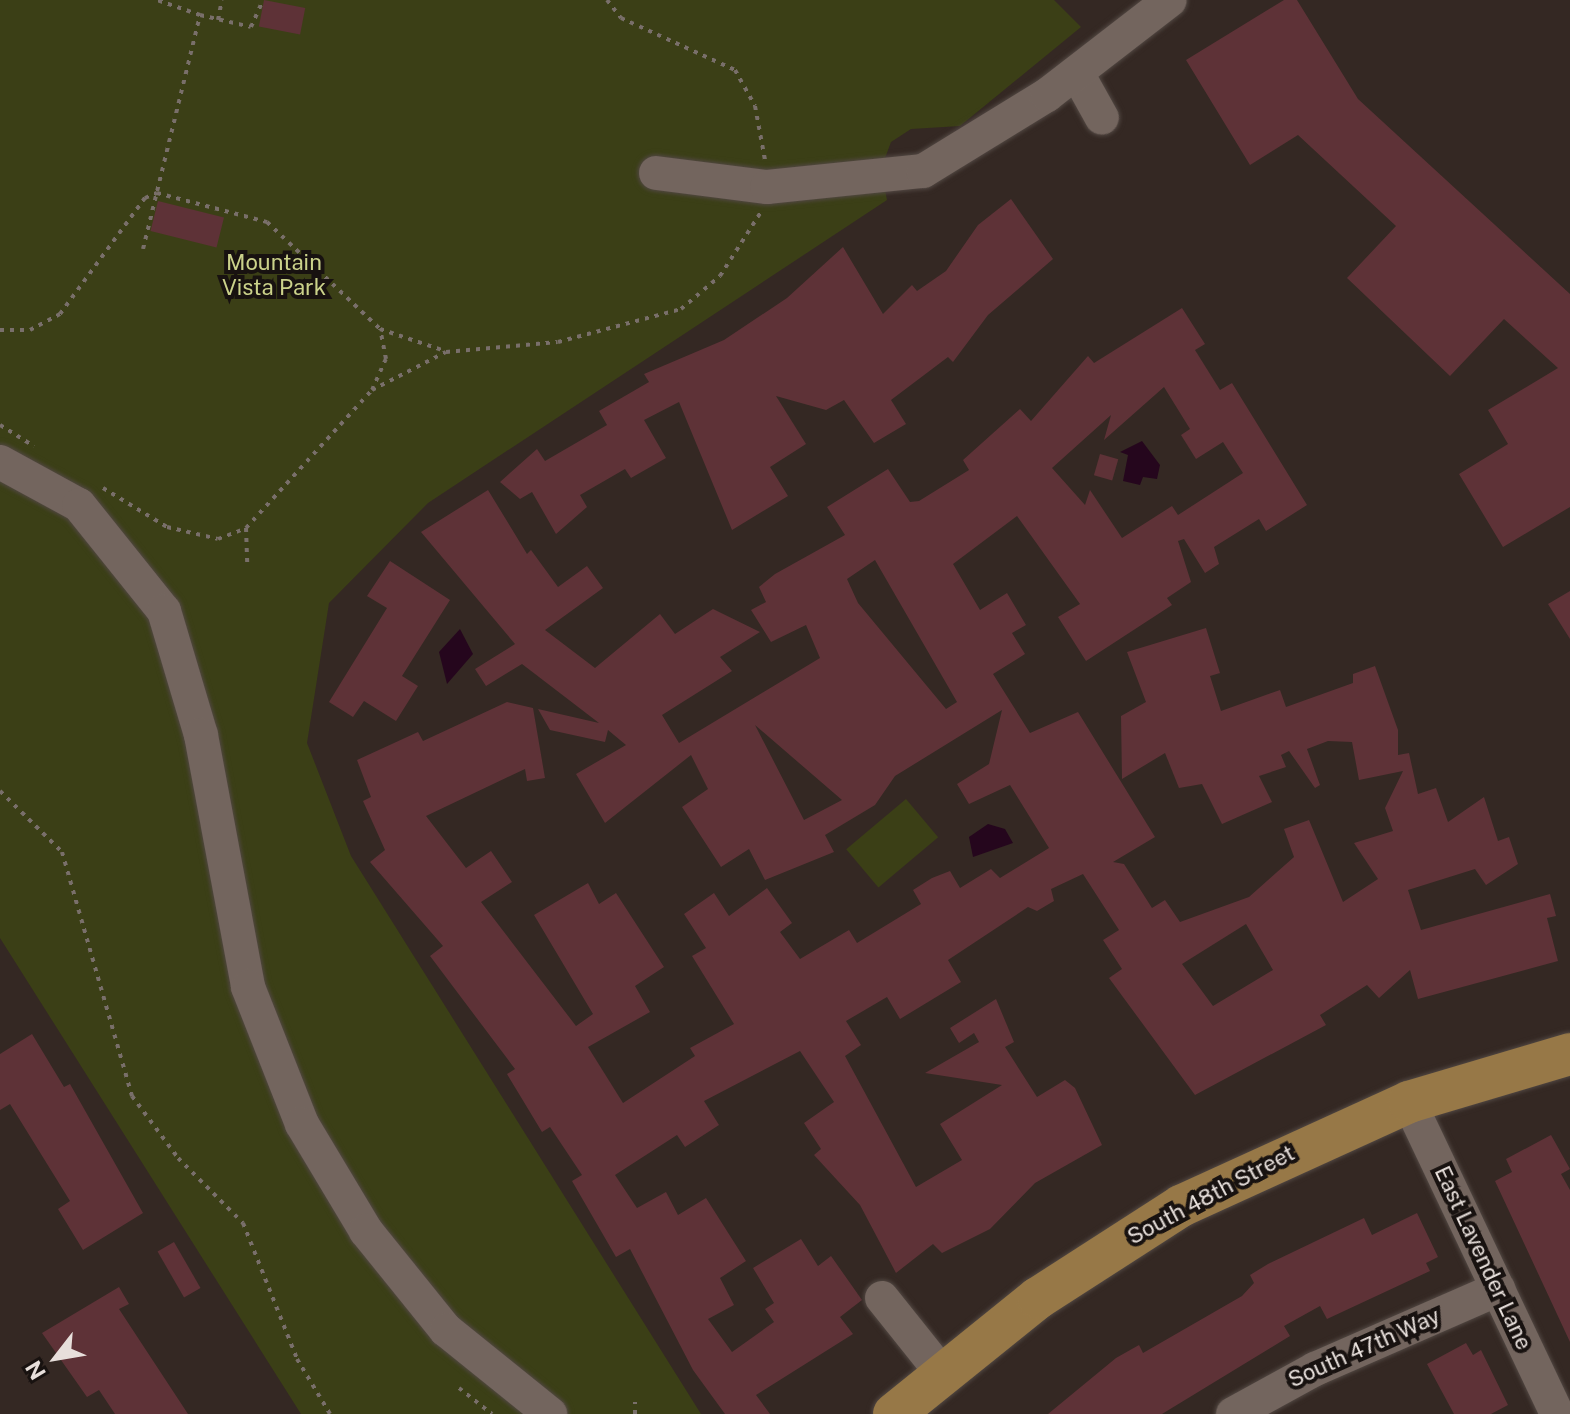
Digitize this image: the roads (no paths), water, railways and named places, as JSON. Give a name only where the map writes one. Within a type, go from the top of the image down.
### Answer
[{"type":"main road","name":"South 48th Street","points":[[894,1414],[941,1372],[1077,1270],[1181,1206],[1409,1102],[1570,1054]]},
{"type":"street","points":[[656,173],[767,187],[923,171],[1077,73],[1170,0]]},
{"type":"street","points":[[1077,73],[1102,118]]},
{"type":"street","points":[[0,462],[79,505],[164,611],[201,735],[248,987],[302,1124],[366,1231],[446,1330],[550,1414]]},
{"type":"street","name":"East Lavender Lane","points":[[1409,1102],[1557,1414]]},
{"type":"street","name":"South 47th Way","points":[[1233,1414],[1315,1369],[1498,1289]]},
{"type":"street","points":[[882,1298],[941,1372]]},
{"type":"park label","name":"Mountain Vista Park","points":[[274,274]]}]
